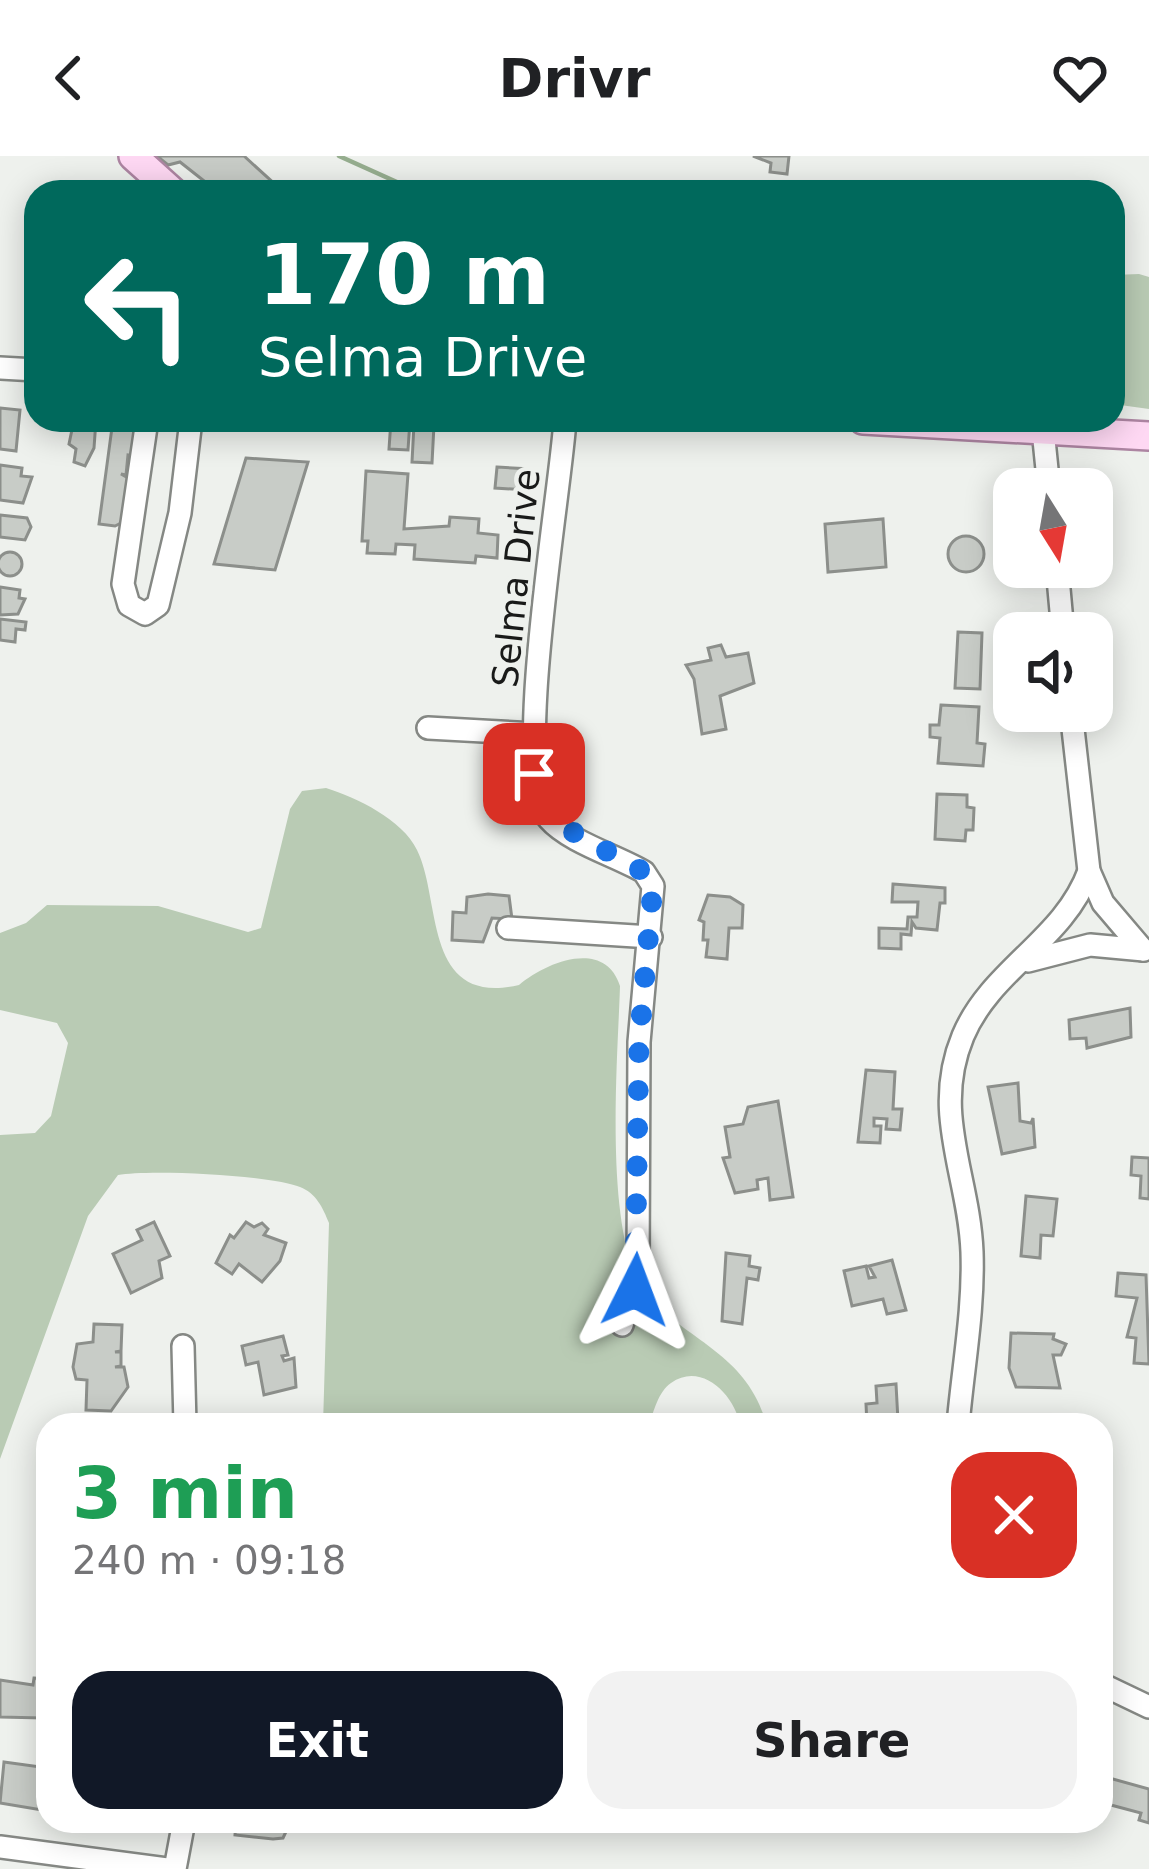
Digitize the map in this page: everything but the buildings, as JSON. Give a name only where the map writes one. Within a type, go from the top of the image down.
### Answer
[{"type":"main road","points":[[133,156],[160,180]]},
{"type":"main road","points":[[1099,432],[1149,436]]},
{"type":"street","points":[[145,432],[123,584],[129,605],[146,614],[158,605],[168,573],[188,432]]},
{"type":"street","name":"Selma Drive","points":[[564,432],[543,596],[534,774],[542,809],[557,827],[649,877],[654,902],[639,1042],[638,1270],[622,1325]]},
{"type":"street","points":[[1026,432],[1041,468]]},
{"type":"street","points":[[428,728],[536,734]]},
{"type":"street","points":[[1073,732],[1089,871],[1102,903],[1146,951]]},
{"type":"street","points":[[959,1413],[972,1245],[951,1144],[948,1092],[971,1020],[1074,905],[1089,871]]},
{"type":"street","points":[[508,928],[651,938]]},
{"type":"street","points":[[1017,966],[1069,948],[1112,944],[1146,951]]},
{"type":"street","points":[[182,1346],[185,1413]]},
{"type":"street","points":[[1113,1690],[1149,1707]]},
{"type":"street","points":[[0,1847],[171,1869],[181,1833]]},
{"type":"green space","points":[[1125,275],[1149,277],[1149,409],[1125,406]]},
{"type":"green space","points":[[326,788],[351,798],[378,811],[410,839],[425,871],[441,945],[466,980],[488,988],[519,985],[544,969],[574,959],[602,962],[612,971],[620,986],[619,1198],[635,1275],[651,1300],[733,1367],[762,1413],[736,1413],[715,1385],[694,1376],[671,1383],[653,1413],[323,1413],[329,1223],[318,1202],[300,1187],[264,1179],[134,1173],[118,1175],[88,1216],[0,1459],[0,1135],[35,1133],[51,1116],[68,1043],[57,1023],[0,1010],[0,933],[26,923],[47,905],[158,906],[248,932],[261,928],[290,809],[302,791]]},
{"type":"waterway","points":[[339,156],[392,180]]},
{"type":"route","points":[[534,774],[542,809],[557,827],[644,872],[653,886],[651,950],[639,1042],[635,1290]]}]
